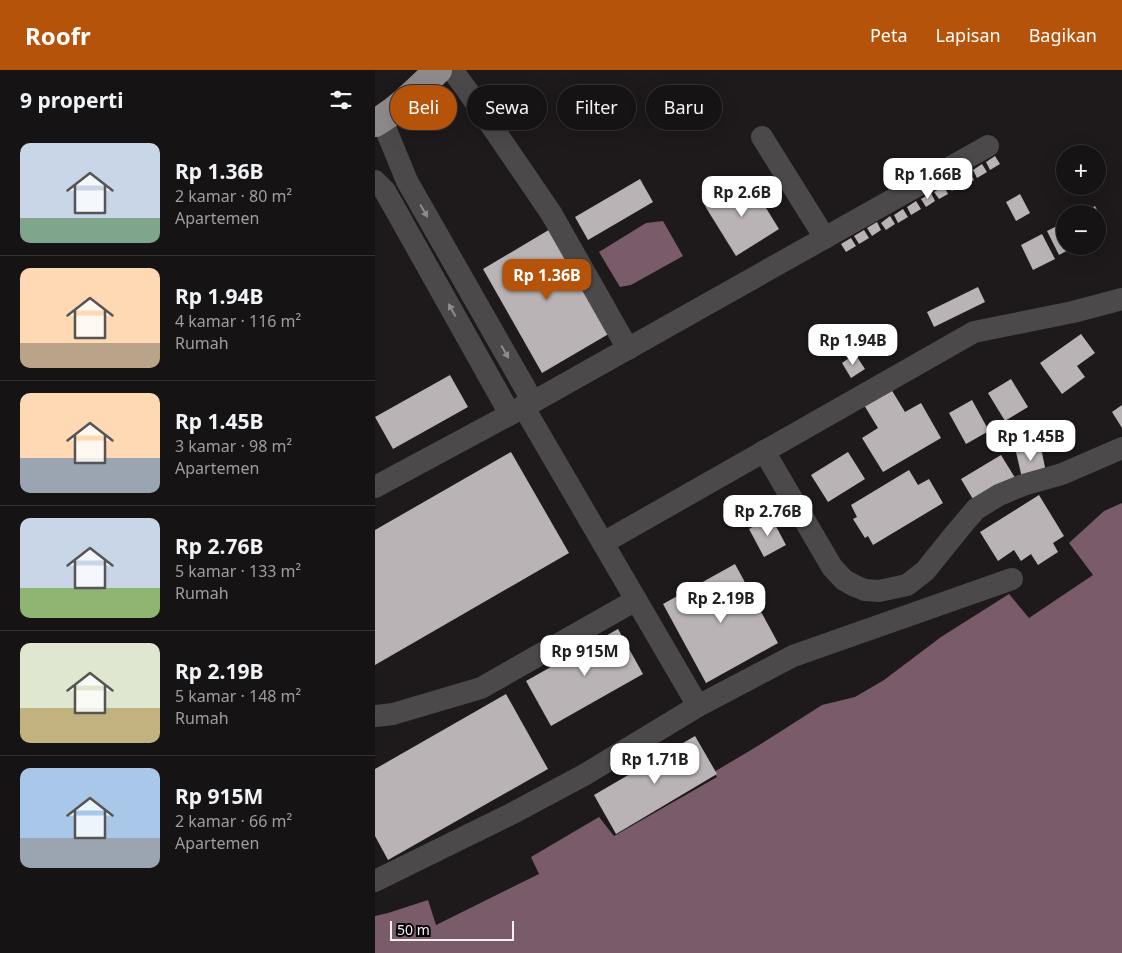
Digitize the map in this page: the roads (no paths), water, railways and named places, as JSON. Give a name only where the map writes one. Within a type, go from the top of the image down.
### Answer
[{"type":"highway","points":[[378,121],[414,94],[437,70]]},
{"type":"lane","points":[[451,70],[467,90],[551,212],[628,349]]},
{"type":"lane","points":[[378,121],[522,407]]},
{"type":"lane","points":[[762,137],[825,238]]},
{"type":"lane","points":[[375,487],[628,349],[988,146]]},
{"type":"lane","points":[[407,181],[380,186],[522,407],[698,706]]},
{"type":"lane","points":[[603,543],[974,332],[1073,312],[1122,299]]},
{"type":"lane","points":[[764,451],[833,567],[845,580],[855,586],[879,592],[907,585],[925,570],[976,509],[999,495],[1023,485],[1062,474],[1122,448]]},
{"type":"lane","points":[[375,881],[513,813],[584,774],[698,706],[793,656],[1012,579]]},
{"type":"lane","points":[[375,716],[393,714],[481,688],[636,600]]}]
